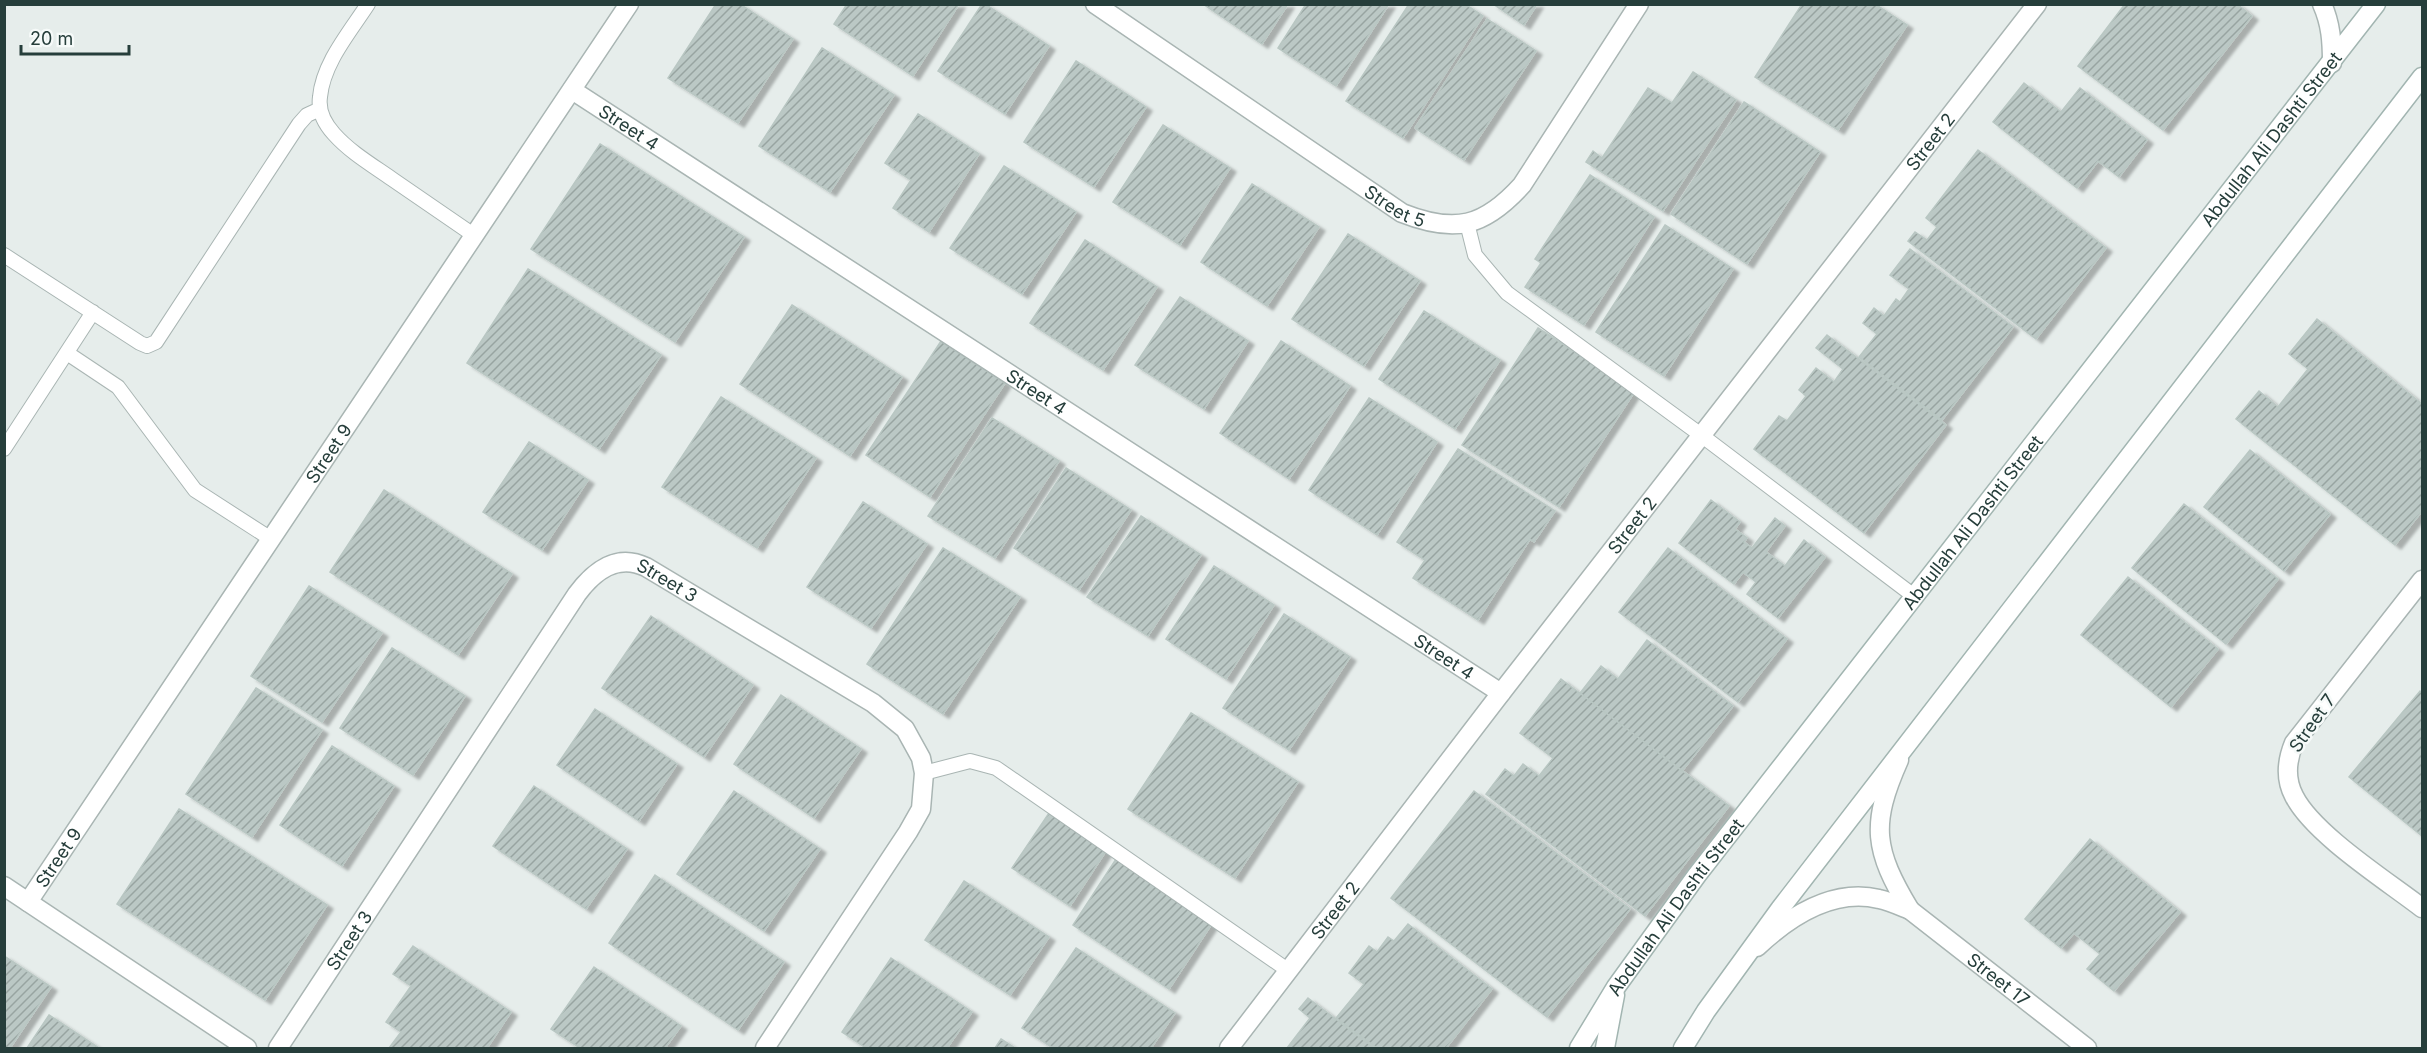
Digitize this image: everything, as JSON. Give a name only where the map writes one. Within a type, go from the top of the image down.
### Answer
[{"type":"street","name":"Street 9","points":[[28,902],[629,4]]},
{"type":"street","name":"Street 5","points":[[1095,4],[1121,11],[1402,213],[1436,225],[1467,223],[1484,217],[1522,185],[1639,4]]},
{"type":"street","name":"Street 2","points":[[1229,1048],[1501,693],[2037,4]]},
{"type":"street","points":[[2322,4],[2328,16],[2332,40],[2332,63]]},
{"type":"street","name":"Abdullah Ali Dashti Street","points":[[1579,1048],[1616,987],[1697,875],[2376,4]]},
{"type":"street","points":[[1683,1048],[1743,959],[2422,77]]},
{"type":"street","name":"Street 4","points":[[572,90],[1501,693]]},
{"type":"street","name":"Street 3","points":[[278,1048],[577,594],[586,582],[607,566],[626,561],[646,567],[873,703],[905,729],[921,758],[924,772],[921,809],[765,1048]]},
{"type":"street","name":"Street 7","points":[[2422,580],[2300,735],[2289,756],[2288,768],[2293,795],[2309,818],[2326,834],[2422,908]]},
{"type":"street","name":"Street 17","points":[[1907,744],[1884,797],[1880,834],[1881,851],[1887,870],[1910,910]]},
{"type":"street","points":[[4,886],[247,1048]]},
{"type":"street","name":"Street 17","points":[[1743,959],[1770,934],[1792,919],[1831,900],[1852,897],[1878,898],[1910,910],[2087,1048]]},
{"type":"street","points":[[1605,1048],[1616,987]]},
{"type":"lane","points":[[368,4],[330,64],[320,97],[320,109],[324,120],[358,156],[475,236]]},
{"type":"lane","points":[[4,255],[140,343],[147,345],[156,342],[299,124],[307,115],[320,109]]},
{"type":"lane","points":[[1467,223],[1475,255],[1507,293],[1701,435],[1914,596]]},
{"type":"lane","points":[[4,449],[93,312]]},
{"type":"lane","points":[[67,352],[118,387],[195,490],[272,539]]},
{"type":"lane","points":[[924,772],[970,761],[996,768],[1289,971]]},
{"type":"building","points":[[716,4],[740,4],[793,39],[738,123],[668,78]]},
{"type":"building","points":[[847,4],[959,4],[913,76],[834,24]]},
{"type":"building","points":[[982,4],[1049,46],[1005,114],[938,71]]},
{"type":"building","points":[[1203,4],[1288,4],[1262,44]]},
{"type":"building","points":[[1306,4],[1389,4],[1336,86],[1278,48]]},
{"type":"building","points":[[1409,4],[1465,4],[1483,16],[1403,138],[1346,101]]},
{"type":"building","points":[[1493,4],[1537,4],[1524,25]]},
{"type":"building","points":[[1802,4],[1875,4],[1907,25],[1838,130],[1755,77]]},
{"type":"building","points":[[2125,4],[2237,4],[2252,16],[2163,130],[2078,66]]},
{"type":"building","points":[[1487,19],[1536,51],[1464,160],[1415,128]]},
{"type":"building","points":[[822,48],[894,95],[830,192],[759,146]]},
{"type":"building","points":[[1076,61],[1146,107],[1094,187],[1024,142]]},
{"type":"building","points":[[1693,72],[1736,100],[1663,211],[1586,162],[1593,151],[1602,158],[1648,88],[1672,103]]},
{"type":"building","points":[[2024,83],[2061,112],[2080,88],[2147,140],[2119,177],[2098,161],[2077,188],[1993,122]]},
{"type":"building","points":[[1744,102],[1820,152],[1747,264],[1671,214]]},
{"type":"building","points":[[918,114],[979,154],[929,232],[893,208],[911,180],[885,163]]},
{"type":"building","points":[[1163,125],[1230,168],[1180,245],[1113,202]]},
{"type":"building","points":[[600,144],[744,237],[675,342],[531,249]]},
{"type":"building","points":[[1978,150],[2106,248],[2036,339],[1908,241],[1915,232],[1927,240],[1937,227],[1926,218]]},
{"type":"building","points":[[1004,166],[1076,212],[1022,294],[950,248]]},
{"type":"building","points":[[1590,175],[1654,217],[1584,325],[1525,287],[1541,263],[1535,259]]},
{"type":"building","points":[[1252,184],[1319,227],[1267,306],[1201,262]]},
{"type":"building","points":[[1665,225],[1733,269],[1664,376],[1596,332]]},
{"type":"building","points":[[1348,234],[1420,281],[1364,366],[1292,319]]},
{"type":"building","points":[[1085,240],[1157,287],[1103,370],[1030,323]]},
{"type":"building","points":[[1910,249],[2013,327],[1942,420],[1859,357],[1877,334],[1863,323],[1874,308],[1884,316],[1896,299],[1900,302],[1909,289],[1890,275]]},
{"type":"building","points":[[528,269],[661,355],[599,449],[467,363]]},
{"type":"building","points":[[1180,297],[1248,341],[1204,409],[1135,365]]},
{"type":"building","points":[[792,305],[902,377],[850,456],[740,384]]},
{"type":"building","points":[[1424,311],[1500,360],[1455,429],[1379,379]]},
{"type":"building","points":[[2317,319],[2422,404],[2422,511],[2395,545],[2236,419],[2259,391],[2278,407],[2308,369],[2289,354]]},
{"type":"building","points":[[1538,328],[1635,391],[1559,507],[1462,445]]},
{"type":"building","points":[[1827,335],[1946,425],[1864,533],[1754,449],[1779,416],[1787,421],[1806,396],[1799,390],[1816,368],[1834,382],[1843,369],[1816,348]]},
{"type":"building","points":[[941,341],[1005,383],[930,497],[866,455]]},
{"type":"building","points":[[1281,341],[1350,386],[1289,479],[1220,433]]},
{"type":"building","points":[[721,397],[816,458],[757,548],[662,487]]},
{"type":"building","points":[[1369,398],[1437,442],[1377,535],[1309,490]]},
{"type":"building","points":[[992,418],[1059,461],[995,558],[928,516]]},
{"type":"building","points":[[529,442],[588,480],[542,550],[483,512]]},
{"type":"building","points":[[1458,449],[1555,511],[1534,542],[1530,539],[1478,620],[1413,578],[1425,560],[1397,542]]},
{"type":"building","points":[[2250,450],[2330,514],[2284,571],[2204,507]]},
{"type":"building","points":[[1066,468],[1131,510],[1079,590],[1014,548]]},
{"type":"building","points":[[384,490],[512,574],[458,655],[330,572]]},
{"type":"building","points":[[1711,500],[1740,522],[1735,529],[1747,538],[1744,542],[1752,548],[1775,518],[1785,526],[1766,552],[1785,566],[1804,540],[1825,557],[1778,618],[1747,594],[1756,582],[1743,572],[1734,584],[1679,543]]},
{"type":"building","points":[[863,502],[927,544],[871,628],[807,587]]},
{"type":"building","points":[[2184,504],[2278,579],[2226,644],[2132,568]]},
{"type":"building","points":[[1141,516],[1201,555],[1148,636],[1087,597]]},
{"type":"building","points":[[943,548],[1020,597],[943,714],[867,664]]},
{"type":"building","points":[[1668,548],[1787,639],[1738,702],[1619,612]]},
{"type":"building","points":[[1214,566],[1274,605],[1226,679],[1166,639]]},
{"type":"building","points":[[2128,577],[2218,649],[2171,707],[2081,635]]},
{"type":"building","points":[[309,586],[382,633],[322,722],[251,676]]},
{"type":"building","points":[[1284,614],[1350,657],[1289,750],[1223,708]]},
{"type":"building","points":[[651,616],[753,685],[704,757],[602,688]]},
{"type":"building","points":[[1647,640],[1733,706],[1682,771],[1580,693],[1601,666],[1618,679]]},
{"type":"building","points":[[392,648],[465,696],[413,775],[340,728]]},
{"type":"building","points":[[1561,679],[1729,806],[1645,916],[1486,794],[1505,769],[1514,776],[1523,764],[1539,776],[1553,758],[1520,733]]},
{"type":"building","points":[[256,688],[322,730],[252,837],[186,794]]},
{"type":"building","points":[[2420,691],[2422,693],[2422,836],[2349,777]]},
{"type":"building","points":[[781,695],[861,749],[814,818],[734,764]]},
{"type":"building","points":[[595,709],[677,764],[639,821],[557,765]]},
{"type":"building","points":[[1191,713],[1298,782],[1235,878],[1128,809]]},
{"type":"building","points":[[332,746],[394,786],[342,866],[280,825]]},
{"type":"building","points":[[534,786],[627,849],[586,909],[493,846]]},
{"type":"building","points":[[734,791],[820,849],[764,931],[677,874]]},
{"type":"building","points":[[1474,791],[1630,909],[1547,1017],[1391,898]]},
{"type":"building","points":[[179,809],[327,905],[265,1000],[117,904]]},
{"type":"building","points":[[1049,813],[1106,851],[1070,906],[1012,868]]},
{"type":"building","points":[[2090,839],[2180,912],[2114,991],[2087,969],[2100,954],[2074,933],[2061,948],[2025,919]]},
{"type":"building","points":[[1116,859],[1213,922],[1169,989],[1073,925]]},
{"type":"building","points":[[655,875],[784,962],[738,1030],[609,943]]},
{"type":"building","points":[[964,881],[1049,937],[1010,995],[925,940]]},
{"type":"building","points":[[1408,924],[1492,989],[1446,1048],[1377,1048],[1336,1018],[1364,984],[1349,973],[1369,946],[1377,952],[1388,937],[1394,941]]},
{"type":"building","points":[[413,946],[511,1012],[487,1048],[389,1048],[401,1032],[386,1022],[411,986],[393,974]]},
{"type":"building","points":[[1076,948],[1175,1013],[1151,1048],[1053,1048],[1022,1028]]},
{"type":"building","points":[[4,956],[51,987],[10,1048],[4,1048]]},
{"type":"building","points":[[891,958],[972,1012],[947,1048],[866,1048],[842,1032]]},
{"type":"building","points":[[594,967],[681,1026],[665,1048],[580,1048],[551,1029]]},
{"type":"building","points":[[1308,998],[1374,1048],[1287,1048],[1310,1018],[1299,1009]]},
{"type":"building","points":[[49,1015],[99,1048],[27,1048]]},
{"type":"building","points":[[1001,1039],[1015,1048],[995,1048]]}]
